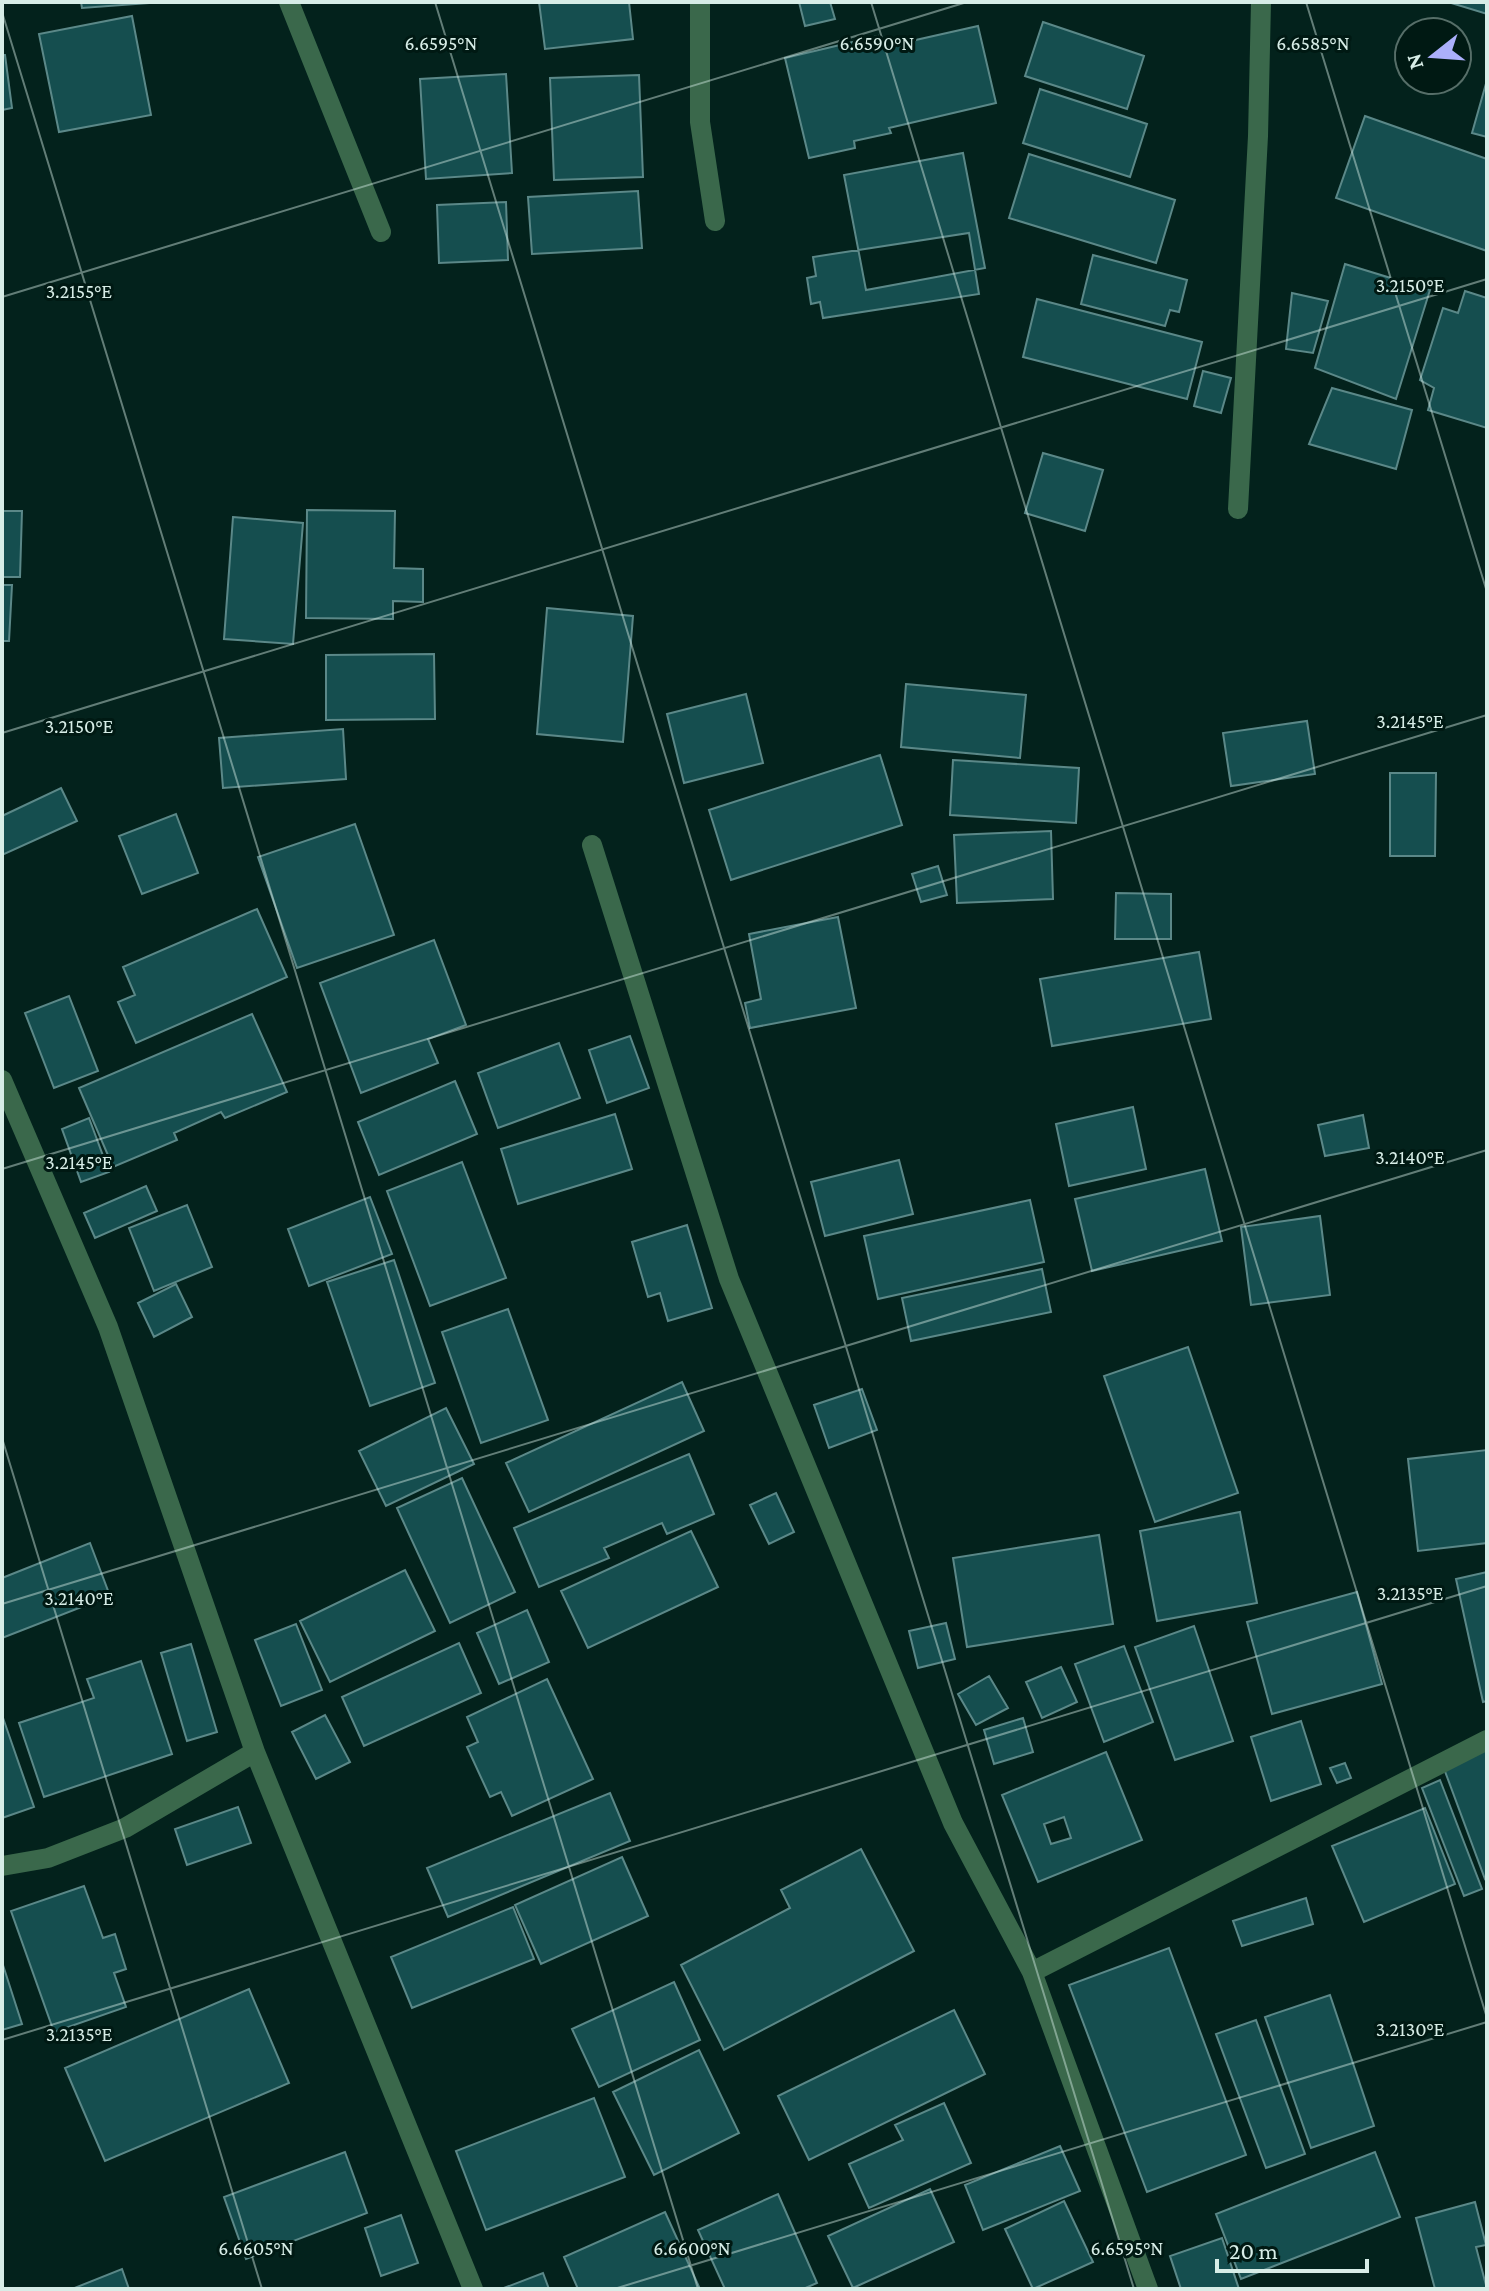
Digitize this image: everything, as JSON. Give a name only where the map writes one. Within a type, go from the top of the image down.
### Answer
[{"type":"street","points":[[289,2],[381,232]]},
{"type":"street","points":[[700,2],[700,122],[715,221]]},
{"type":"street","points":[[1238,509],[1258,136],[1261,2]]},
{"type":"street","points":[[592,845],[729,1279],[953,1823],[1032,1972],[1148,2289]]},
{"type":"street","points":[[2,1080],[108,1327],[255,1752],[473,2289]]},
{"type":"street","points":[[1032,1972],[1487,1740]]},
{"type":"street","points":[[2,1866],[48,1858],[125,1828],[255,1752]]},
{"type":"building","points":[[81,2],[163,2],[82,8]]},
{"type":"building","points":[[539,2],[629,2],[633,39],[545,49]]},
{"type":"building","points":[[799,2],[830,2],[835,19],[805,26]]},
{"type":"building","points":[[1448,2],[1487,2],[1487,14]]},
{"type":"building","points":[[132,16],[151,115],[59,132],[39,34]]},
{"type":"building","points":[[1043,22],[1144,56],[1127,109],[1025,76]]},
{"type":"building","points":[[978,26],[996,103],[889,128],[891,133],[854,141],[855,148],[809,158],[785,58],[878,36],[880,48]]},
{"type":"building","points":[[2,55],[5,55],[12,108],[2,110]]},
{"type":"building","points":[[506,74],[512,173],[426,179],[420,79]]},
{"type":"building","points":[[639,75],[643,177],[554,180],[550,78]]},
{"type":"building","points":[[1487,80],[1487,137],[1472,133]]},
{"type":"building","points":[[1040,89],[1147,124],[1130,177],[1023,143]]},
{"type":"building","points":[[1365,116],[1487,159],[1487,251],[1336,198]]},
{"type":"building","points":[[963,153],[985,268],[866,290],[844,175]]},
{"type":"building","points":[[1029,154],[1175,200],[1156,263],[1009,218]]},
{"type":"building","points":[[638,191],[642,248],[532,254],[528,197]]},
{"type":"building","points":[[506,202],[508,260],[439,263],[437,205]]},
{"type":"building","points":[[969,233],[979,294],[823,318],[820,302],[811,304],[807,278],[816,276],[813,257]]},
{"type":"building","points":[[1093,255],[1187,280],[1179,312],[1170,310],[1165,326],[1081,304]]},
{"type":"building","points":[[1345,264],[1430,290],[1396,399],[1315,368]]},
{"type":"building","points":[[1465,291],[1487,298],[1487,428],[1428,410],[1434,388],[1420,380],[1443,308],[1458,313]]},
{"type":"building","points":[[1292,293],[1328,301],[1313,353],[1286,349]]},
{"type":"building","points":[[1037,299],[1202,342],[1187,399],[1023,357]]},
{"type":"building","points":[[1203,371],[1231,378],[1221,413],[1194,406]]},
{"type":"building","points":[[1332,388],[1412,410],[1396,469],[1309,444]]},
{"type":"building","points":[[1043,453],[1103,470],[1085,531],[1025,513]]},
{"type":"building","points":[[307,510],[395,511],[394,568],[423,569],[423,602],[393,601],[393,619],[306,618]]},
{"type":"building","points":[[2,511],[22,511],[20,577],[2,577]]},
{"type":"building","points":[[233,517],[303,523],[293,644],[224,639]]},
{"type":"building","points":[[2,585],[12,585],[9,641],[2,641]]},
{"type":"building","points":[[547,608],[633,616],[623,742],[537,734]]},
{"type":"building","points":[[434,654],[435,719],[326,720],[326,655]]},
{"type":"building","points":[[906,684],[1026,695],[1020,758],[901,747]]},
{"type":"building","points":[[746,694],[763,763],[684,783],[667,714]]},
{"type":"building","points":[[1307,721],[1315,774],[1231,786],[1223,733]]},
{"type":"building","points":[[343,729],[346,779],[223,788],[219,738]]},
{"type":"building","points":[[880,755],[902,825],[731,880],[709,810]]},
{"type":"building","points":[[953,760],[1079,768],[1076,823],[950,815]]},
{"type":"building","points":[[1390,773],[1436,773],[1435,856],[1390,856]]},
{"type":"building","points":[[61,788],[77,821],[2,855],[2,816]]},
{"type":"building","points":[[176,814],[198,873],[142,894],[119,836]]},
{"type":"building","points":[[355,824],[394,935],[297,968],[258,857]]},
{"type":"building","points":[[1051,831],[1053,899],[957,903],[954,835]]},
{"type":"building","points":[[938,866],[947,895],[921,902],[912,874]]},
{"type":"building","points":[[1116,893],[1171,894],[1171,939],[1115,939]]},
{"type":"building","points":[[257,909],[287,977],[136,1043],[118,1002],[135,995],[123,967]]},
{"type":"building","points":[[838,917],[856,1008],[750,1028],[745,1003],[761,999],[749,934]]},
{"type":"building","points":[[434,940],[466,1025],[428,1039],[438,1063],[361,1093],[320,983]]},
{"type":"building","points":[[1199,952],[1211,1019],[1052,1046],[1040,979]]},
{"type":"building","points":[[69,996],[98,1071],[54,1088],[25,1013]]},
{"type":"building","points":[[252,1014],[287,1092],[225,1118],[221,1112],[174,1133],[177,1140],[113,1167],[79,1088]]},
{"type":"building","points":[[630,1036],[649,1088],[607,1103],[589,1050]]},
{"type":"building","points":[[559,1043],[580,1098],[498,1128],[478,1073]]},
{"type":"building","points":[[455,1081],[477,1134],[379,1175],[358,1122]]},
{"type":"building","points":[[1133,1107],[1146,1169],[1069,1186],[1056,1124]]},
{"type":"building","points":[[615,1114],[632,1169],[518,1204],[501,1149]]},
{"type":"building","points":[[1363,1115],[1369,1148],[1325,1156],[1318,1125]]},
{"type":"building","points":[[89,1118],[109,1172],[81,1182],[62,1129]]},
{"type":"building","points":[[899,1160],[913,1214],[825,1236],[811,1182]]},
{"type":"building","points":[[462,1162],[506,1278],[430,1306],[387,1191]]},
{"type":"building","points":[[1205,1169],[1222,1241],[1092,1271],[1075,1199]]},
{"type":"building","points":[[146,1186],[157,1211],[95,1238],[84,1213]]},
{"type":"building","points":[[370,1197],[392,1254],[309,1286],[288,1229]]},
{"type":"building","points":[[1030,1200],[1044,1262],[878,1299],[864,1236]]},
{"type":"building","points":[[187,1205],[212,1267],[154,1291],[129,1228]]},
{"type":"building","points":[[1320,1216],[1330,1295],[1251,1305],[1241,1227]]},
{"type":"building","points":[[687,1225],[712,1308],[668,1321],[660,1293],[648,1297],[632,1242]]},
{"type":"building","points":[[394,1260],[435,1383],[370,1406],[327,1282]]},
{"type":"building","points":[[1042,1269],[1051,1312],[911,1341],[902,1298]]},
{"type":"building","points":[[176,1284],[192,1317],[154,1337],[138,1303]]},
{"type":"building","points":[[508,1309],[548,1420],[481,1443],[442,1332]]},
{"type":"building","points":[[1188,1347],[1238,1493],[1155,1522],[1104,1376]]},
{"type":"building","points":[[682,1382],[704,1431],[529,1512],[506,1463]]},
{"type":"building","points":[[862,1389],[877,1430],[829,1448],[814,1405]]},
{"type":"building","points":[[446,1408],[474,1464],[386,1506],[359,1451]]},
{"type":"building","points":[[1487,1450],[1487,1543],[1418,1551],[1408,1459]]},
{"type":"building","points":[[689,1454],[714,1514],[667,1534],[662,1523],[604,1548],[609,1558],[539,1587],[514,1528]]},
{"type":"building","points":[[462,1478],[515,1592],[450,1623],[397,1508]]},
{"type":"building","points":[[776,1493],[794,1532],[769,1544],[750,1505]]},
{"type":"building","points":[[1240,1512],[1257,1603],[1157,1621],[1140,1531]]},
{"type":"building","points":[[691,1531],[718,1587],[588,1648],[561,1591]]},
{"type":"building","points":[[1099,1535],[1113,1624],[967,1647],[953,1558]]},
{"type":"building","points":[[90,1543],[110,1596],[2,1638],[2,1578]]},
{"type":"building","points":[[405,1570],[435,1631],[330,1682],[300,1621]]},
{"type":"building","points":[[1487,1572],[1487,1701],[1483,1702],[1456,1579]]},
{"type":"building","points":[[1357,1592],[1382,1684],[1272,1714],[1247,1622]]},
{"type":"building","points":[[527,1610],[549,1662],[499,1684],[477,1633]]},
{"type":"building","points":[[946,1623],[955,1659],[918,1668],[909,1631]]},
{"type":"building","points":[[296,1624],[322,1690],[281,1706],[255,1640]]},
{"type":"building","points":[[1194,1626],[1233,1741],[1175,1760],[1135,1647]]},
{"type":"building","points":[[459,1643],[481,1693],[364,1746],[342,1697]]},
{"type":"building","points":[[191,1644],[217,1732],[187,1741],[161,1653]]},
{"type":"building","points":[[1124,1646],[1153,1722],[1104,1742],[1075,1664]]},
{"type":"building","points":[[141,1661],[172,1754],[44,1797],[19,1723],[94,1698],[87,1679]]},
{"type":"building","points":[[1061,1667],[1077,1702],[1042,1718],[1026,1682]]},
{"type":"building","points":[[989,1676],[1008,1708],[976,1725],[958,1694]]},
{"type":"building","points":[[547,1679],[593,1779],[512,1816],[501,1792],[490,1797],[467,1747],[478,1742],[467,1717]]},
{"type":"building","points":[[2,1715],[34,1807],[2,1818]]},
{"type":"building","points":[[325,1715],[350,1762],[316,1779],[292,1732]]},
{"type":"building","points":[[1023,1718],[1033,1752],[994,1764],[984,1730]]},
{"type":"building","points":[[1301,1721],[1321,1784],[1271,1801],[1251,1737]]},
{"type":"building","points":[[1487,1750],[1487,1878],[1485,1879],[1443,1766]]},
{"type":"building","points":[[1106,1752],[1142,1840],[1038,1882],[1002,1795]],"holes":[[[1064,1817],[1071,1838],[1051,1844],[1044,1824]]]},
{"type":"building","points":[[1345,1763],[1351,1778],[1337,1783],[1330,1768]]},
{"type":"building","points":[[1440,1780],[1482,1889],[1464,1896],[1422,1788]]},
{"type":"building","points":[[610,1793],[630,1841],[448,1917],[427,1868]]},
{"type":"building","points":[[238,1807],[251,1843],[187,1865],[175,1829]]},
{"type":"building","points":[[1425,1808],[1455,1884],[1364,1922],[1332,1846]]},
{"type":"building","points":[[861,1849],[914,1951],[724,2050],[681,1965],[790,1908],[781,1890]]},
{"type":"building","points":[[622,1857],[648,1916],[541,1964],[515,1905]]},
{"type":"building","points":[[84,1886],[103,1938],[115,1934],[126,1969],[114,1973],[126,2007],[54,2032],[11,1911]]},
{"type":"building","points":[[1306,1898],[1313,1924],[1242,1946],[1233,1921]]},
{"type":"building","points":[[513,1907],[534,1959],[412,2008],[391,1957]]},
{"type":"building","points":[[1169,1948],[1246,2155],[1147,2192],[1069,1985]]},
{"type":"building","points":[[2,1962],[22,2024],[2,2030]]},
{"type":"building","points":[[674,1982],[700,2040],[599,2087],[572,2029]]},
{"type":"building","points":[[249,1989],[289,2083],[105,2161],[65,2068]]},
{"type":"building","points":[[1330,1995],[1374,2126],[1311,2148],[1265,2017]]},
{"type":"building","points":[[954,2010],[985,2074],[809,2160],[778,2096]]},
{"type":"building","points":[[1256,2020],[1305,2154],[1266,2168],[1216,2034]]},
{"type":"building","points":[[699,2050],[739,2133],[654,2175],[613,2092]]},
{"type":"building","points":[[594,2098],[625,2177],[486,2230],[456,2151]]},
{"type":"building","points":[[944,2103],[971,2163],[869,2208],[849,2164],[903,2140],[895,2125]]},
{"type":"building","points":[[1060,2146],[1080,2191],[983,2230],[965,2185]]},
{"type":"building","points":[[345,2152],[367,2213],[246,2259],[224,2197]]},
{"type":"building","points":[[1375,2152],[1400,2217],[1241,2279],[1216,2214]]},
{"type":"building","points":[[930,2189],[954,2242],[853,2288],[828,2236]]},
{"type":"building","points":[[778,2194],[817,2283],[803,2289],[725,2289],[698,2230]]},
{"type":"building","points":[[1064,2201],[1093,2262],[1033,2289],[1005,2229]]},
{"type":"building","points":[[1475,2202],[1486,2245],[1476,2247],[1487,2289],[1435,2289],[1416,2218]]},
{"type":"building","points":[[665,2212],[700,2289],[578,2289],[564,2257]]},
{"type":"building","points":[[401,2215],[418,2263],[381,2276],[365,2228]]},
{"type":"building","points":[[1222,2238],[1239,2289],[1181,2289],[1170,2256]]},
{"type":"building","points":[[122,2269],[129,2289],[72,2289]]},
{"type":"building","points":[[543,2273],[549,2289],[504,2288]]}]
